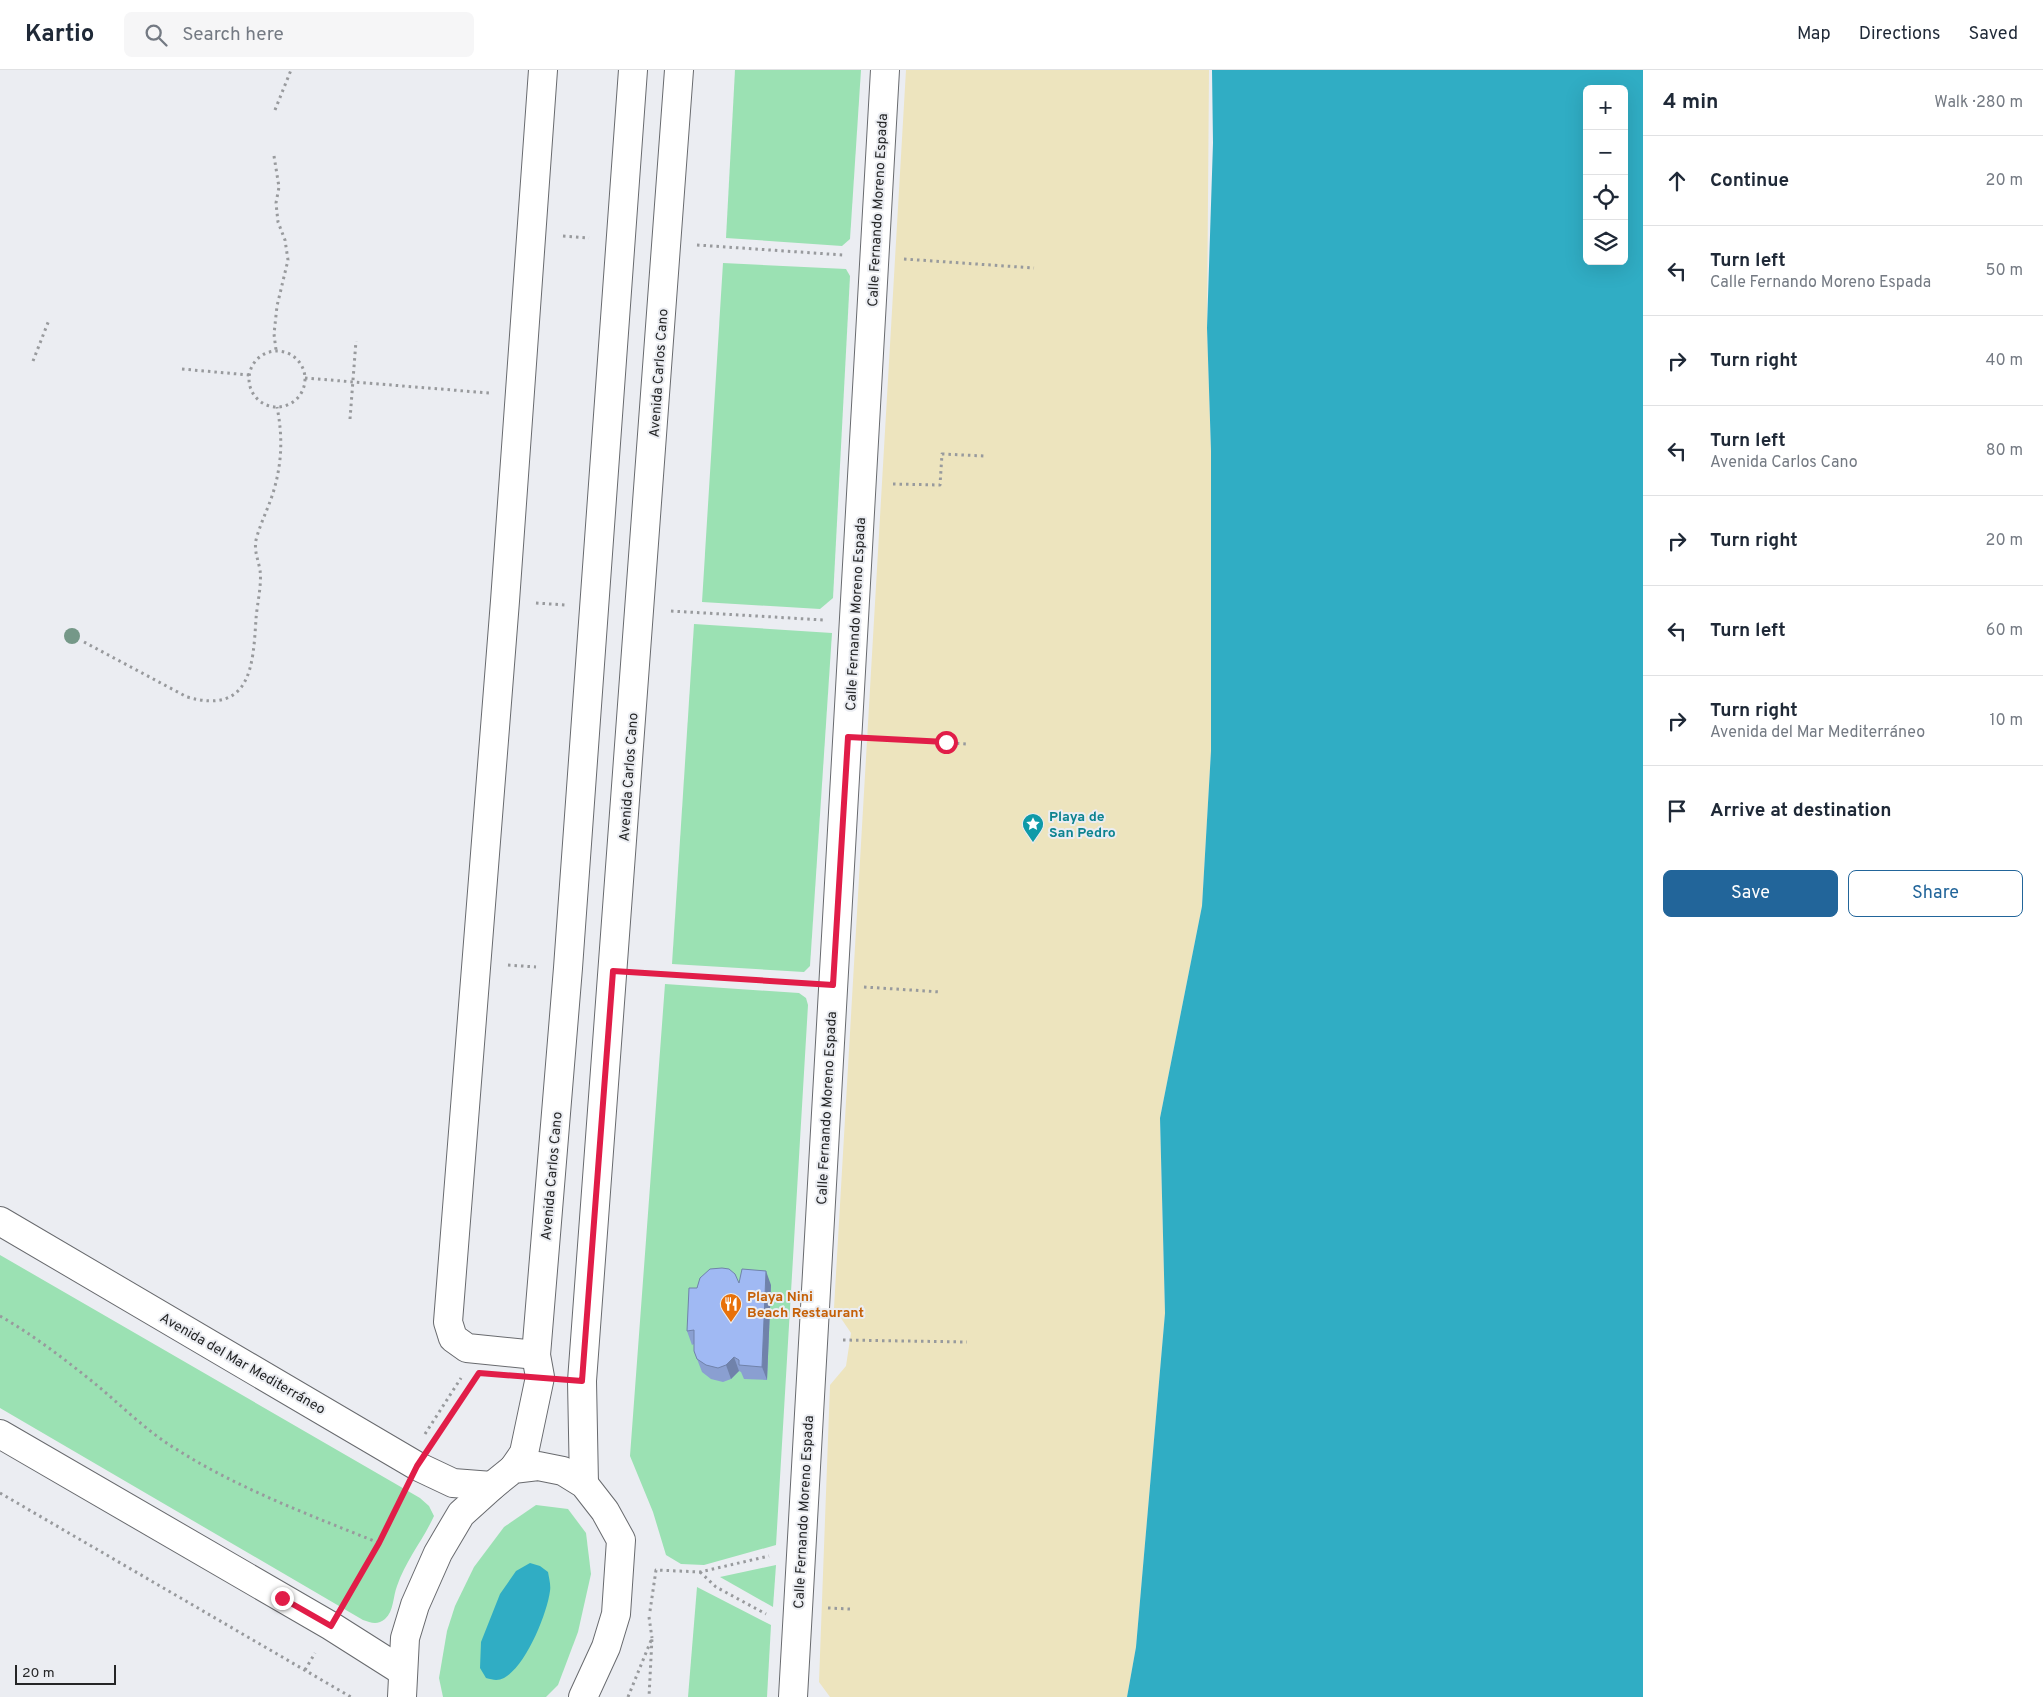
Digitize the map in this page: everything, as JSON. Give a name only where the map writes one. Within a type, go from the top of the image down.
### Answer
[{"type":"street","points":[[536,1355],[477,1362],[467,1348],[453,1338],[448,1322],[521,396],[543,70]]},
{"type":"street","name":"Avenida Carlos Cano","points":[[513,1469],[524,1453],[540,1377],[536,1355],[568,968],[633,70]]},
{"type":"street","name":"Avenida Carlos Cano","points":[[584,1484],[582,1381],[641,609],[679,70]]},
{"type":"street","name":"Calle Fernando Moreno Espada","points":[[793,1697],[885,70]]},
{"type":"street","name":"Avenida del Mar Mediterráneo","points":[[0,1221],[412,1463],[453,1483],[492,1486]]},
{"type":"street","points":[[0,1434],[331,1626],[402,1684]]},
{"type":"street","points":[[402,1684],[405,1638],[415,1605],[438,1553],[461,1514],[513,1469],[538,1466],[563,1471],[584,1484],[605,1511],[621,1540],[616,1614],[606,1647],[583,1697]]},
{"type":"path","points":[[275,110],[291,70]]},
{"type":"path","points":[[274,156],[279,187],[276,203],[278,222],[285,240],[288,260],[277,306],[274,334],[276,350]]},
{"type":"path","points":[[561,246],[563,226]]},
{"type":"path","points":[[562,236],[620,240]]},
{"type":"path","points":[[667,242],[1034,268]]},
{"type":"path","points":[[33,361],[49,320]]},
{"type":"path","points":[[350,419],[356,341]]},
{"type":"path","points":[[276,350],[287,352],[296,358],[303,367],[305,378],[303,389],[297,398],[288,404],[278,407],[267,405],[257,399],[251,390],[249,375],[256,359],[265,353],[276,350]]},
{"type":"path","points":[[182,369],[249,375]]},
{"type":"path","points":[[305,378],[521,396]]},
{"type":"path","points":[[84,642],[187,697],[203,702],[219,701],[230,697],[238,691],[250,672],[254,650],[260,570],[256,556],[256,540],[273,493],[281,461],[282,428],[278,407]]},
{"type":"path","points":[[862,483],[940,485],[942,454],[984,456]]},
{"type":"path","points":[[535,594],[534,603],[594,606]]},
{"type":"path","points":[[641,609],[855,622]]},
{"type":"path","points":[[848,737],[966,744]]},
{"type":"path","points":[[506,975],[508,955]]},
{"type":"path","points":[[507,965],[568,968]]},
{"type":"path","points":[[613,971],[941,992]]},
{"type":"path","points":[[0,1316],[23,1330],[78,1371],[174,1448],[225,1478],[299,1511],[379,1543]]},
{"type":"path","points":[[813,1340],[967,1342]]},
{"type":"path","points":[[412,1463],[477,1362]]},
{"type":"path","points":[[305,1670],[379,1543],[412,1463],[456,1389],[477,1362]]},
{"type":"path","points":[[0,1493],[352,1697]]},
{"type":"path","points":[[649,1697],[652,1638],[649,1618],[656,1570],[700,1572],[779,1554],[800,1556]]},
{"type":"path","points":[[700,1572],[716,1588],[775,1619],[797,1620]]},
{"type":"path","points":[[628,1697],[652,1638]]},
{"type":"green space","points":[[735,70],[861,70],[850,239],[842,246],[726,238]]},
{"type":"green space","points":[[723,263],[846,269],[850,276],[833,598],[820,609],[702,602]]},
{"type":"green space","points":[[694,624],[832,633],[810,966],[804,972],[672,964]]},
{"type":"green space","points":[[665,984],[799,993],[806,998],[808,1005],[776,1545],[704,1565],[681,1564],[666,1555],[653,1512],[630,1456]]},
{"type":"green space","points":[[0,1255],[420,1498],[429,1506],[434,1516],[401,1577],[388,1616],[380,1622],[374,1623],[363,1620],[0,1408]]},
{"type":"green space","points":[[536,1505],[568,1509],[586,1533],[591,1574],[578,1632],[558,1685],[546,1697],[443,1697],[439,1678],[447,1631],[455,1606],[474,1567],[504,1527]]},
{"type":"green space","points":[[776,1565],[773,1607],[720,1577]]},
{"type":"green space","points":[[697,1587],[771,1625],[767,1697],[688,1697]]},
{"type":"sand","name":"Playa de San Pedro","points":[[906,70],[1209,70],[1207,328],[1211,451],[1211,751],[1202,906],[1160,1118],[1165,1313],[1136,1647],[1127,1697],[830,1697],[819,1682],[830,1385],[846,1366],[851,1333],[834,1308]]},
{"type":"water","points":[[1212,70],[1643,70],[1643,1697],[1127,1697],[1136,1647],[1165,1313],[1160,1118],[1202,906],[1211,751],[1211,451],[1207,328],[1213,143]]},
{"type":"water","points":[[530,1563],[540,1566],[548,1572],[550,1589],[545,1613],[534,1639],[520,1663],[512,1672],[500,1680],[486,1678],[480,1668],[481,1642],[500,1594],[516,1571]]},
{"type":"building","name":"Playa Nini Beach Restaurant","points":[[710,1269],[729,1269],[735,1274],[739,1283],[742,1269],[766,1271],[762,1367],[739,1365],[739,1360],[734,1357],[726,1365],[718,1368],[706,1365],[697,1359],[694,1351],[694,1330],[687,1331],[689,1288],[697,1288],[700,1278]]},
{"type":"place","name":"Playa de San Pedro","points":[[1033,843]]},
{"type":"place","name":"Playa Nini Beach Restaurant","points":[[731,1323]]},
{"type":"route","points":[[282,1598],[331,1626],[379,1543],[417,1466],[479,1373],[582,1381],[613,971],[833,985],[848,737],[946,742]]}]
